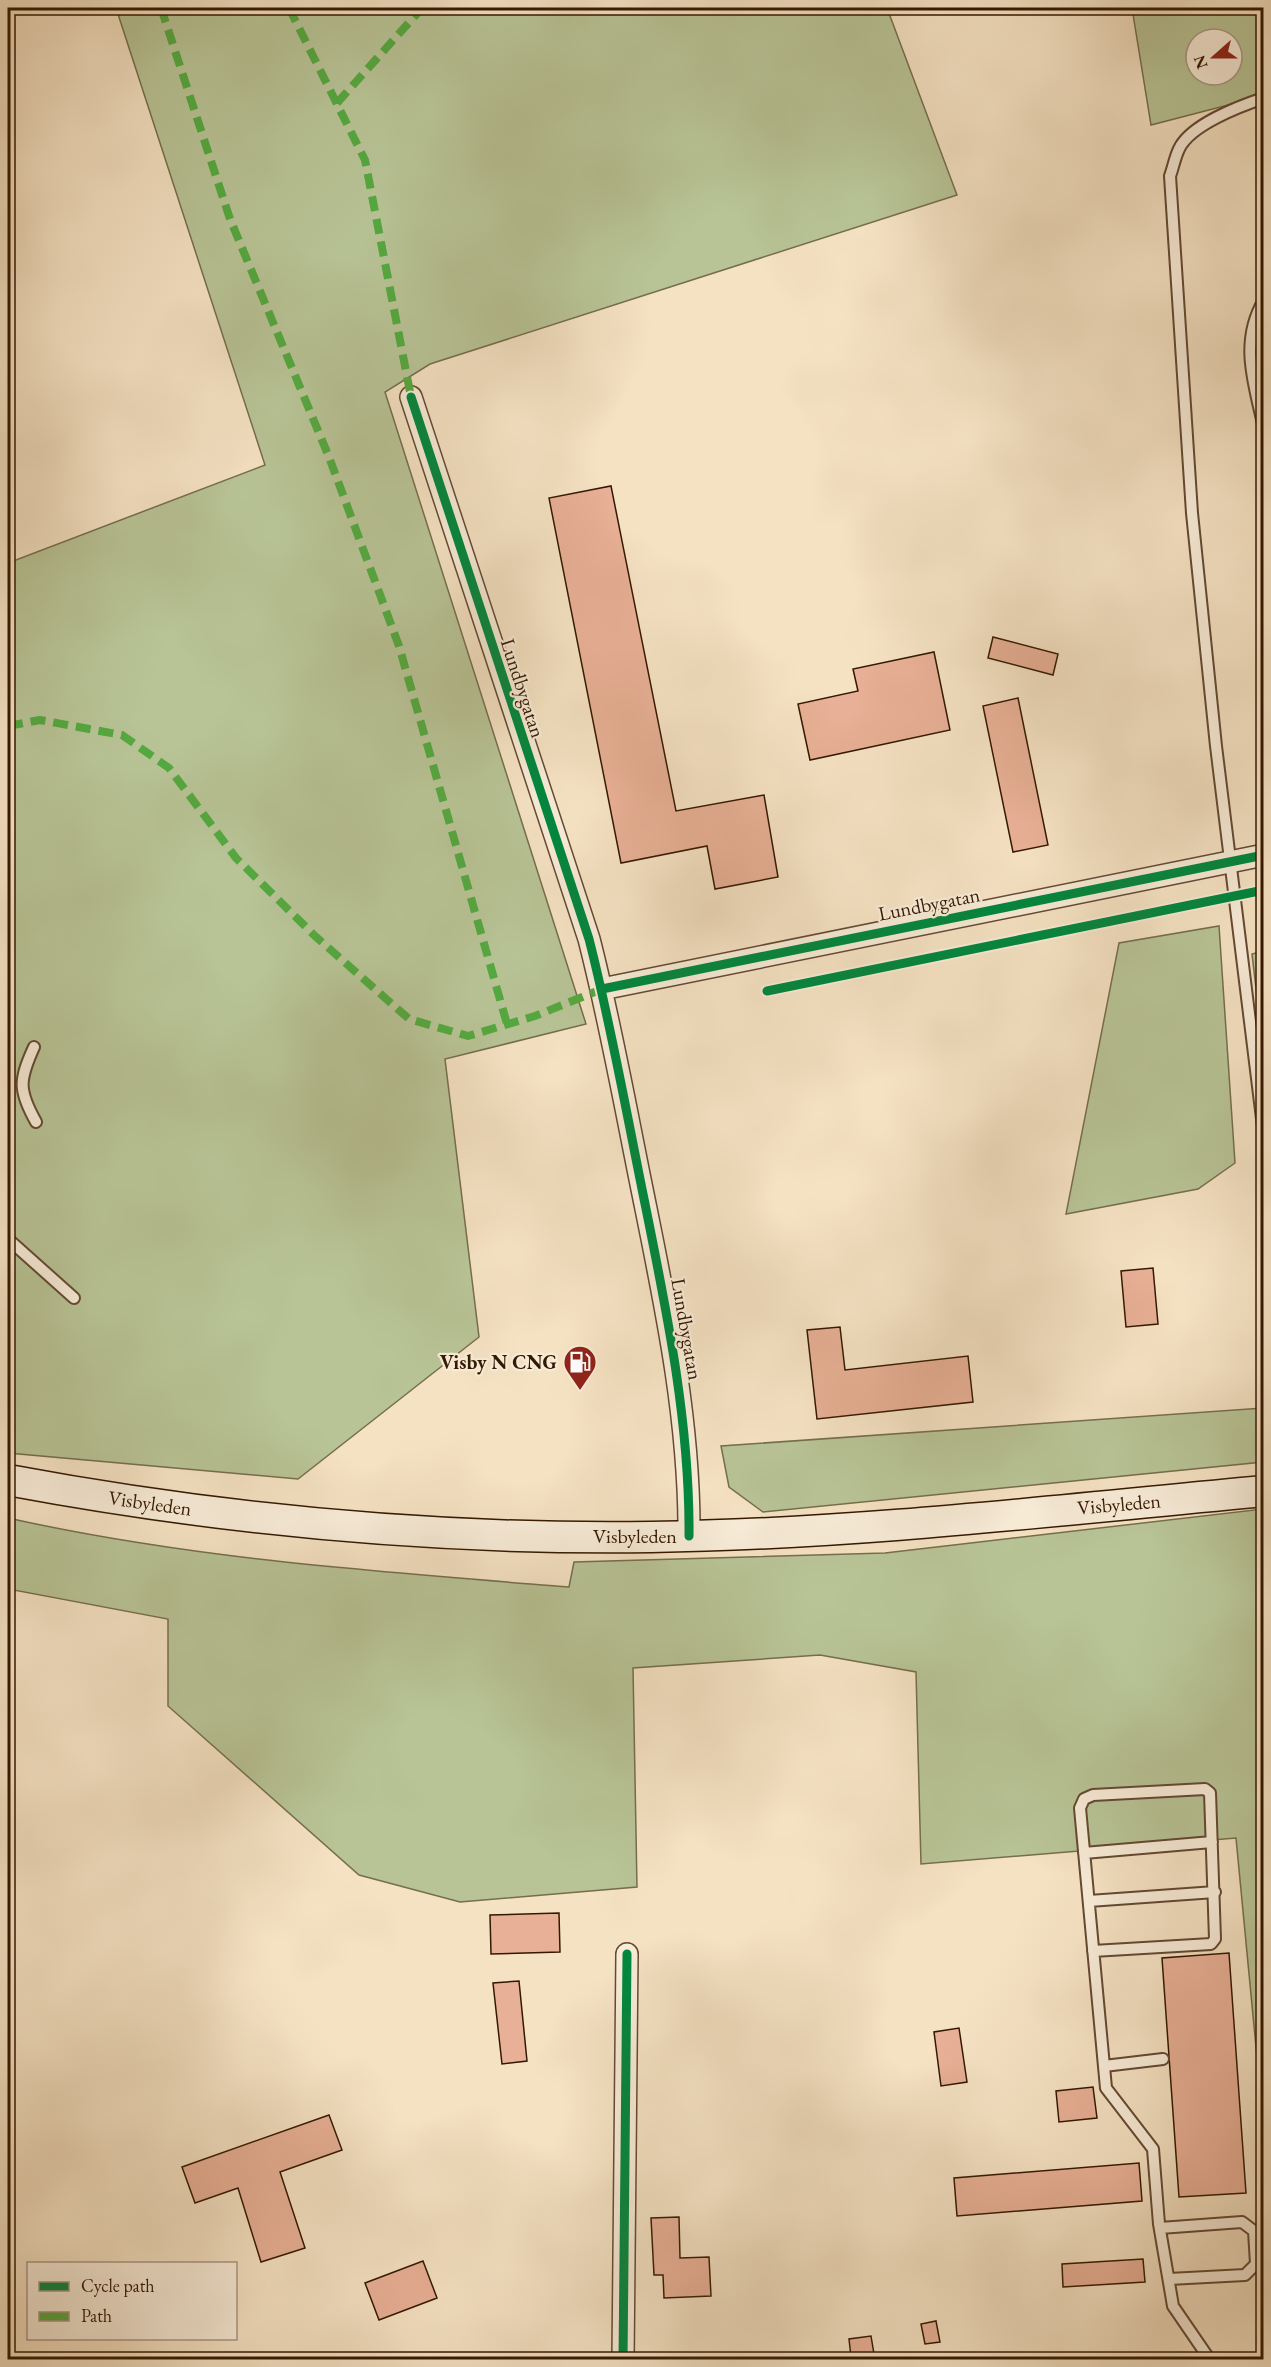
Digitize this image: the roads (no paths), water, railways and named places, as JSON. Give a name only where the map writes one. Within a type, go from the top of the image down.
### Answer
[{"type":"main road","name":"Visbyleden","points":[[8,1480],[168,1506],[344,1524],[557,1536],[689,1536],[891,1526],[1263,1491]]},
{"type":"street","name":"Lundbygatan","points":[[411,397],[588,939],[602,989],[656,1258],[681,1400],[689,1536]]},
{"type":"street","name":"Lundbygatan","points":[[602,989],[1263,855]]},
{"type":"street","points":[[623,2360],[627,1954]]},
{"type":"lane","points":[[1263,98],[1215,118],[1188,137],[1179,147],[1170,176],[1192,513],[1216,746],[1263,1135]]},
{"type":"lane","points":[[1263,300],[1253,317],[1248,341],[1263,428]]},
{"type":"lane","points":[[34,1047],[22,1074],[21,1089],[36,1122]]},
{"type":"lane","points":[[8,1239],[74,1298]]},
{"type":"lane","points":[[1093,1951],[1211,1944],[1215,1939],[1215,1892],[1209,1793],[1205,1789],[1093,1795],[1084,1799],[1080,1808],[1089,1901],[1093,1951],[1106,2088],[1153,2149],[1160,2228],[1173,2306],[1210,2360]]},
{"type":"lane","points":[[1084,1853],[1212,1842]]},
{"type":"lane","points":[[1089,1901],[1215,1892]]},
{"type":"lane","points":[[1104,2066],[1163,2059]]},
{"type":"lane","points":[[1160,2228],[1242,2222],[1254,2231],[1256,2264],[1245,2275],[1169,2279]]},
{"type":"place","name":"Visby N CNG","points":[[580,1391]]}]
